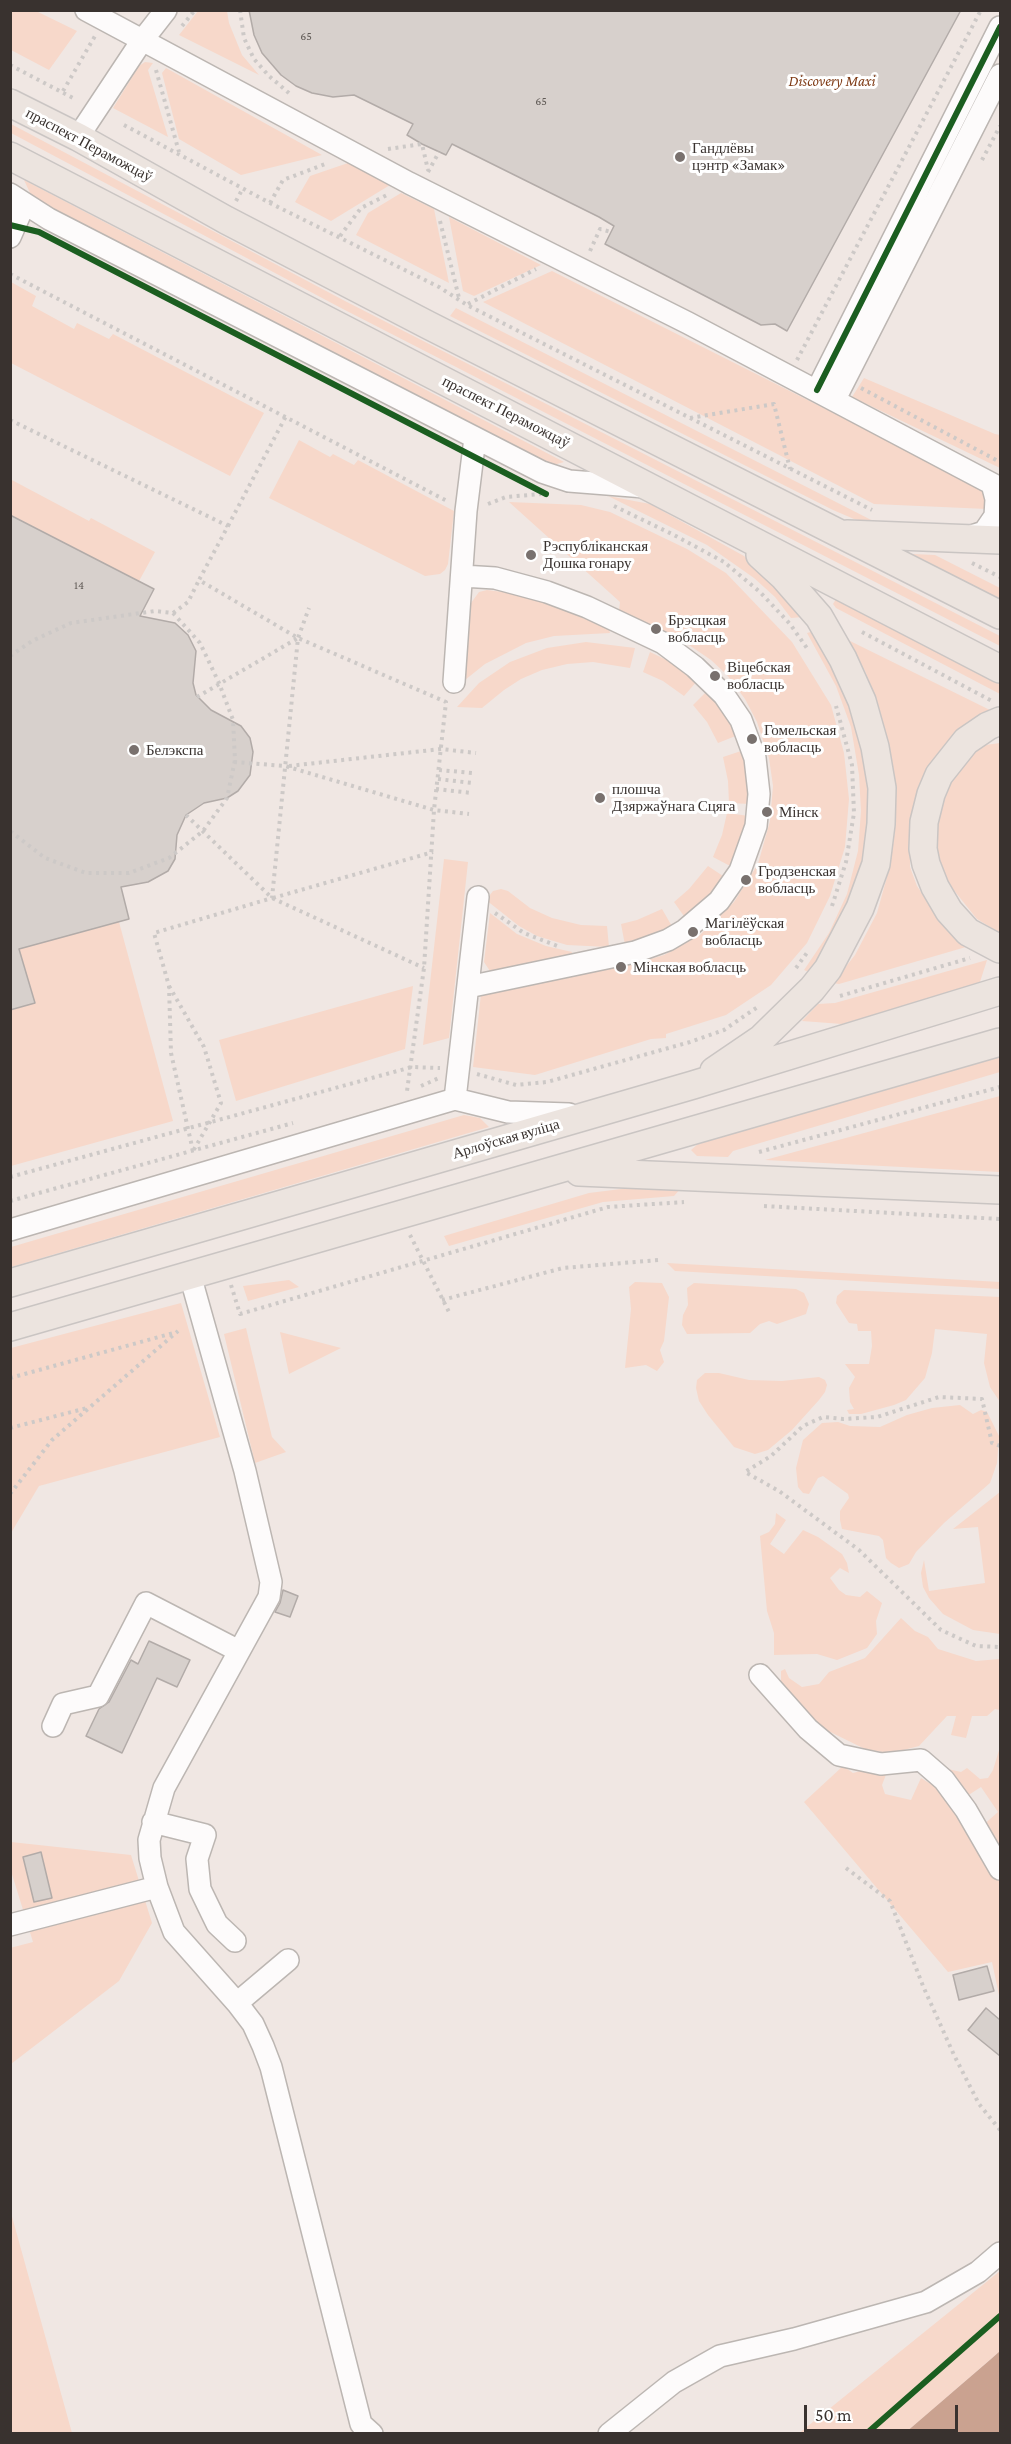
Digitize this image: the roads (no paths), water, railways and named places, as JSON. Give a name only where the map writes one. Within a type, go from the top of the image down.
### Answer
[{"type":"main road","name":"праспект Пераможцаў","points":[[10,103],[78,137],[226,220],[1000,615]]},
{"type":"main road","name":"праспект Пераможцаў","points":[[10,156],[1000,669]]},
{"type":"main road","points":[[693,1085],[761,1039],[812,989],[828,969],[860,908],[876,864],[881,824],[882,788],[875,747],[862,701],[843,659],[819,617],[804,598],[735,532]]},
{"type":"main road","points":[[837,533],[1000,540]]},
{"type":"main road","points":[[988,953],[949,911],[935,887],[923,849],[924,822],[931,794],[939,776],[966,741],[988,726],[1000,722]]},
{"type":"main road","name":"Арлоўская вуліца","points":[[10,1283],[693,1085],[1000,991]]},
{"type":"main road","points":[[10,1327],[1000,1042]]},
{"type":"main road","points":[[557,1170],[1000,1190]]},
{"type":"main road","points":[[178,1234],[190,1275]]},
{"type":"street","points":[[78,137],[141,42],[166,10]]},
{"type":"street","points":[[95,15],[141,42],[170,54],[409,183],[826,395],[996,486],[995,516],[984,532],[966,538]]},
{"type":"street","points":[[826,395],[999,32]]},
{"type":"street","points":[[826,395],[1000,75]]},
{"type":"street","points":[[10,237],[17,200],[542,471],[570,481],[650,487]]},
{"type":"street","points":[[454,682],[466,510],[475,438]]},
{"type":"street","points":[[462,576],[495,578],[547,592],[586,607],[663,643],[696,667],[724,695],[741,720],[755,758],[759,794],[756,826],[740,871],[719,901],[685,930],[655,946],[635,952],[468,987]]},
{"type":"street","points":[[455,1099],[477,897]]},
{"type":"street","points":[[10,1230],[455,1099],[508,1112],[536,1115],[593,1114]]},
{"type":"street","points":[[190,1275],[245,1471],[271,1582],[269,1597],[164,1788],[153,1822],[150,1849],[157,1887],[174,1932],[253,2024],[271,2067],[366,2430]]},
{"type":"street","points":[[53,1726],[63,1704],[98,1696],[146,1603],[239,1651]]},
{"type":"street","points":[[760,1675],[808,1729],[839,1755],[881,1764],[921,1760],[944,1780],[966,1810],[1000,1869]]},
{"type":"street","points":[[153,1822],[205,1835],[197,1859],[200,1889],[217,1924],[235,1941]]},
{"type":"street","points":[[10,1925],[157,1887]]},
{"type":"street","points":[[237,2003],[288,1960]]},
{"type":"street","points":[[609,2433],[674,2382],[720,2356],[794,2339],[927,2302],[978,2272],[1000,2253]]},
{"type":"place","name":"Гандлёвы цэнтр «Замак»","points":[[680,157]]},
{"type":"place","name":"Рэспубліканская Дошка гонару","points":[[531,555]]},
{"type":"place","name":"Брэсцкая вобласць","points":[[656,629]]},
{"type":"place","name":"Віцебская вобласць","points":[[715,676]]},
{"type":"place","name":"Гомельская вобласць","points":[[752,739]]},
{"type":"place","name":"Белэкспа","points":[[134,750]]},
{"type":"place","name":"плошча Дзяржаўнага Сцяга","points":[[600,798]]},
{"type":"place","name":"Мінск","points":[[767,812]]},
{"type":"place","name":"Гродзенская вобласць","points":[[746,880]]},
{"type":"place","name":"Магілёўская вобласць","points":[[693,932]]},
{"type":"place","name":"Мінская вобласць","points":[[621,967]]},
{"type":"park label","name":"Discovery Maxi","points":[[832,81]]}]
